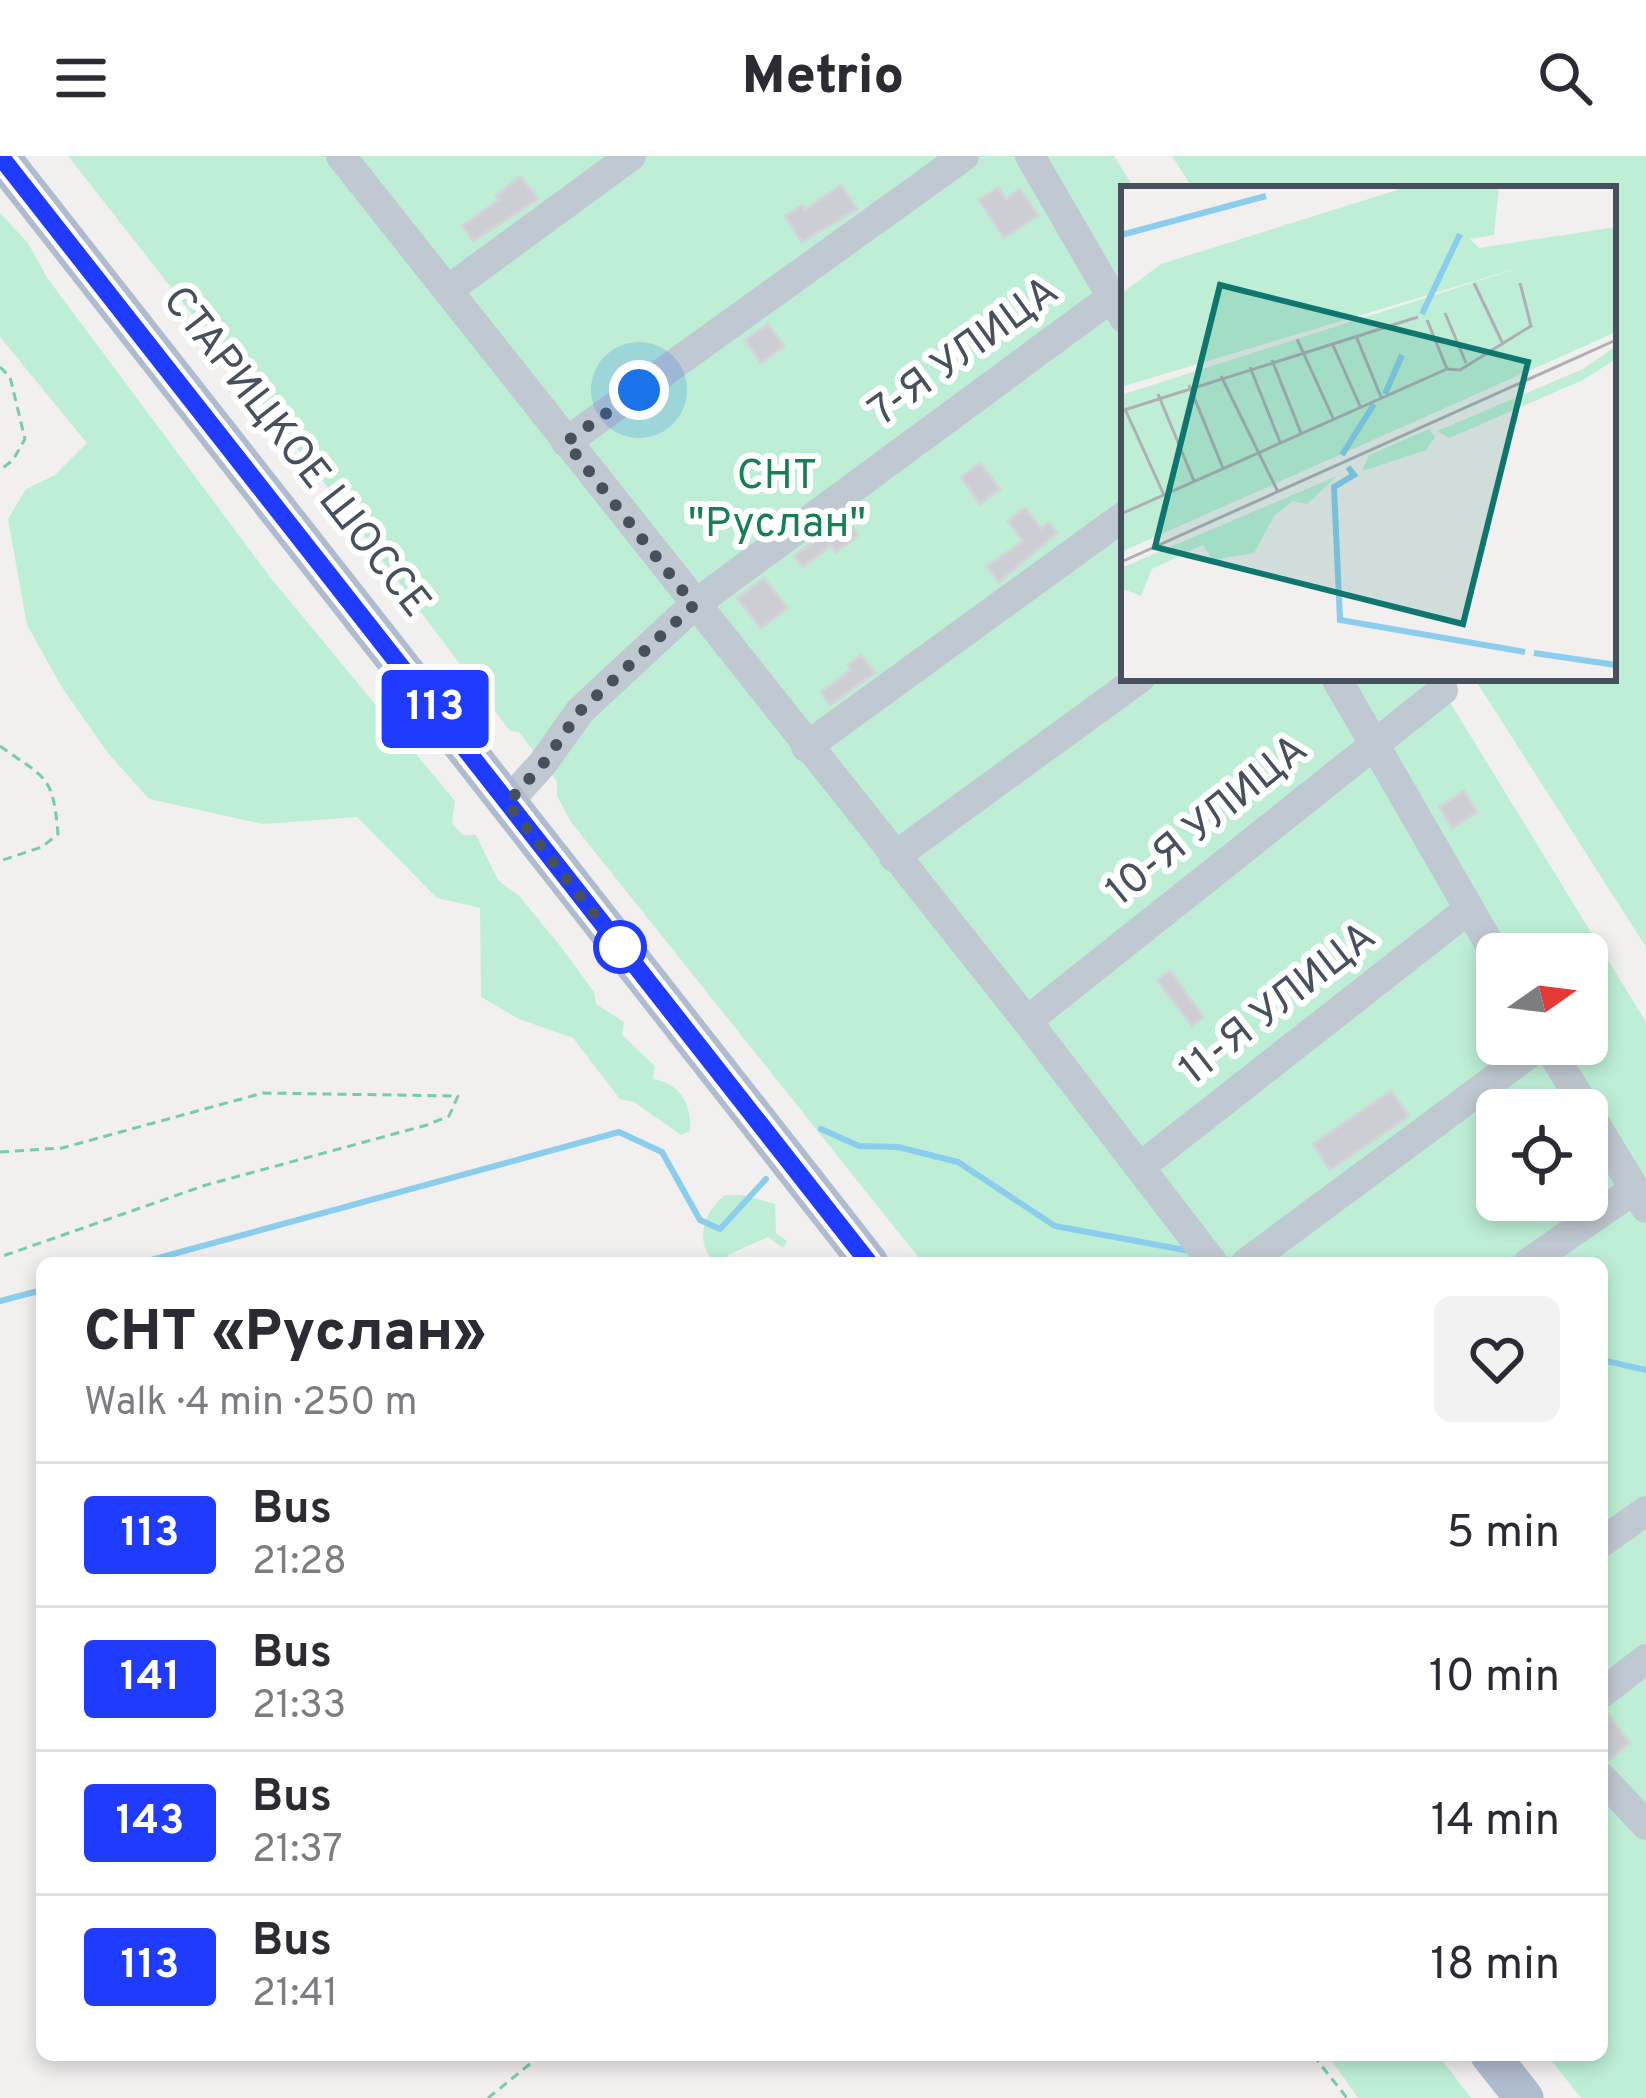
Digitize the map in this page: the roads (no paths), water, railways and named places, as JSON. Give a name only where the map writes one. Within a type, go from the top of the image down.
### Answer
[{"type":"main road","name":"СТАРИЦКОЕ ШОССЕ","points":[[0,156],[864,1257]]},
{"type":"main road","points":[[1495,2061],[1524,2098]]},
{"type":"street","points":[[340,156],[1027,1021],[1208,1257]]},
{"type":"street","points":[[448,290],[631,156]]},
{"type":"street","points":[[566,442],[964,156]]},
{"type":"street","points":[[1030,156],[1118,307]]},
{"type":"street","name":"7-Я УЛИЦА","points":[[507,803],[543,764],[580,711],[694,605],[1118,307]]},
{"type":"street","points":[[806,747],[1121,518]]},
{"type":"street","points":[[894,857],[1136,681]]},
{"type":"street","points":[[1338,681],[1482,933]]},
{"type":"street","name":"10-Я УЛИЦА","points":[[1027,1021],[1443,690]]},
{"type":"street","name":"11-Я УЛИЦА","points":[[1141,1167],[1468,909]]},
{"type":"street","points":[[1254,1257],[1516,1065]]},
{"type":"street","points":[[1538,1257],[1640,1198],[1558,1065]]},
{"type":"street","points":[[1608,1538],[1646,1510]]},
{"type":"street","points":[[1608,1688],[1646,1659]]},
{"type":"street","points":[[1608,1784],[1646,1825]]},
{"type":"waterway","points":[[821,1129],[859,1146],[898,1147],[958,1162],[1055,1226],[1190,1251]]},
{"type":"waterway","points":[[162,1257],[619,1132],[662,1152],[700,1220],[720,1229],[766,1179]]},
{"type":"waterway","points":[[0,1301],[36,1292]]},
{"type":"waterway","points":[[1608,1361],[1646,1370]]},
{"type":"park label","name":"СНТ \"Руслан\"","points":[[777,501]]}]
